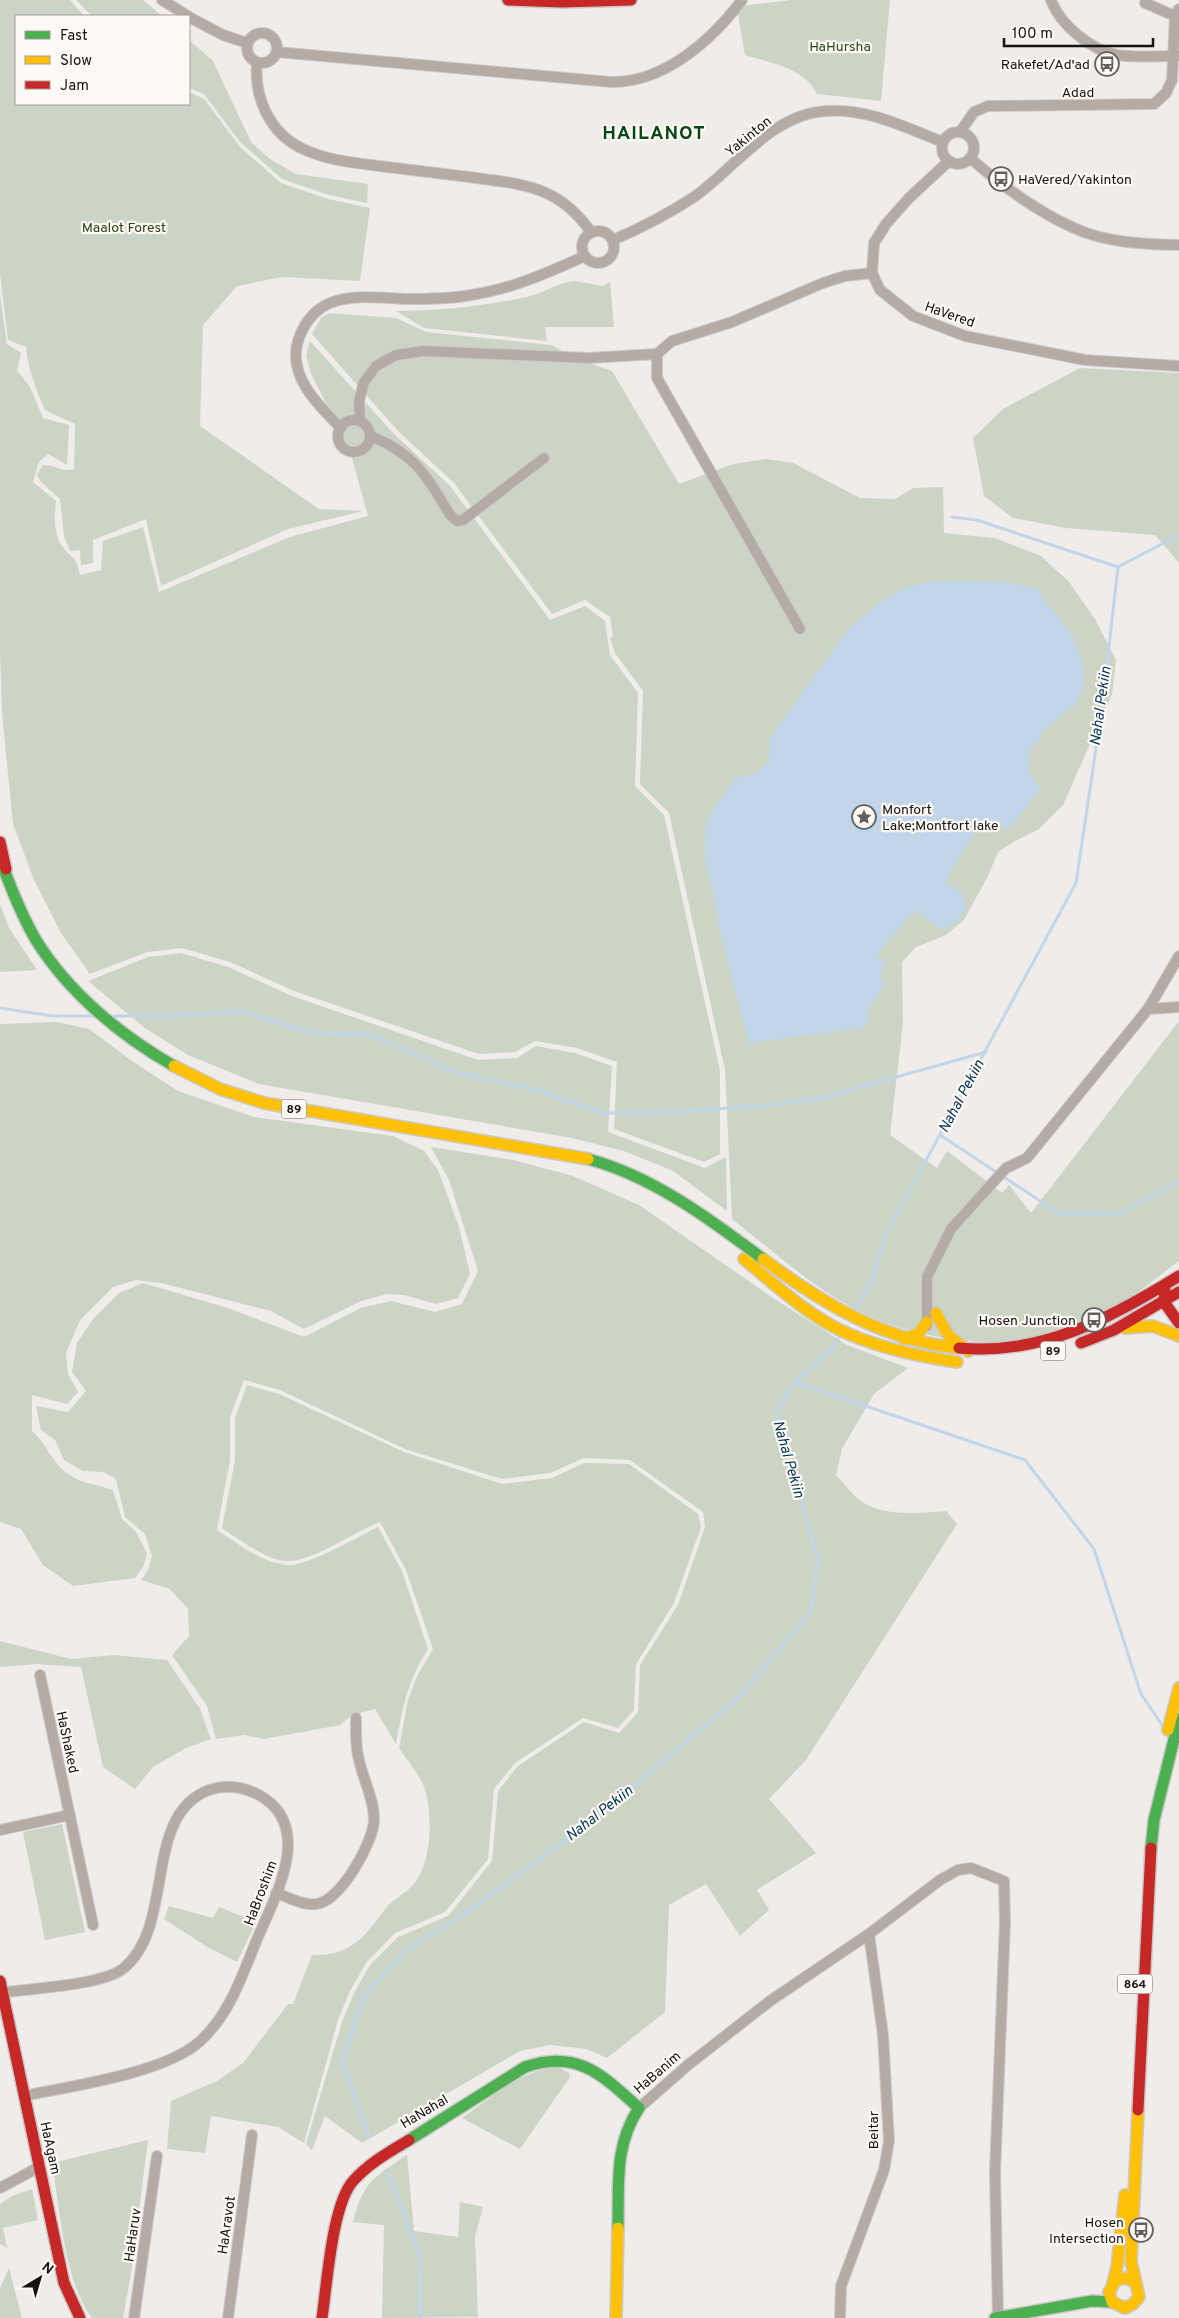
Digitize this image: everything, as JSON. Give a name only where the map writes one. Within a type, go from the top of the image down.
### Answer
[{"type":"main road","points":[[508,0],[562,2],[631,0]]},
{"type":"main road","name":"89","points":[[0,842],[10,887]]},
{"type":"main road","name":"89","points":[[0,859],[10,887],[37,943],[72,986],[110,1022],[154,1053],[220,1089],[291,1108],[562,1152],[607,1164],[659,1189],[706,1216],[787,1277],[840,1312],[904,1339],[969,1356]]},
{"type":"main road","name":"89","points":[[659,1189],[780,1288],[836,1328],[898,1352],[932,1359],[969,1356],[1037,1345],[1068,1335],[1095,1325],[1165,1286],[1179,1276]]},
{"type":"main road","points":[[1165,1286],[1178,1296]]},
{"type":"main road","points":[[1165,1286],[1164,1302],[1179,1323]]},
{"type":"main road","name":"89","points":[[1066,1348],[1108,1332],[1178,1296]]},
{"type":"main road","points":[[936,1314],[944,1332],[969,1356]]},
{"type":"main road","points":[[904,1339],[915,1337],[921,1333],[927,1322]]},
{"type":"main road","points":[[1108,1332],[1133,1326],[1151,1325],[1164,1328],[1179,1336]]},
{"type":"main road","name":"864","points":[[1111,2285],[1117,2267],[1130,2155],[1139,1878],[1153,1789],[1179,1688]]},
{"type":"main road","name":"864","points":[[1135,2282],[1131,2261],[1148,1870],[1154,1820],[1179,1719]]},
{"type":"main road","name":"HaAgam","points":[[0,1981],[1,1993],[64,2283],[80,2318]]},
{"type":"main road","name":"HaNahal","points":[[322,2318],[335,2224],[344,2194],[361,2171],[388,2151],[525,2066],[546,2059],[576,2063],[593,2070],[638,2108]]},
{"type":"main road","name":"HaBanim","points":[[616,2318],[619,2162],[625,2132],[638,2108]]},
{"type":"main road","points":[[1092,2301],[1102,2296],[1111,2285],[1121,2278],[1135,2282],[1139,2292],[1133,2304],[1130,2318]]},
{"type":"main road","points":[[1111,2285],[1113,2303],[1120,2318]]},
{"type":"main road","points":[[997,2318],[1092,2301],[1113,2303],[1125,2308],[1133,2304]]},
{"type":"street","points":[[162,0],[185,15]]},
{"type":"street","points":[[277,52],[611,82],[632,82],[652,76],[687,54],[730,15],[742,0]]},
{"type":"street","points":[[1051,0],[1063,20],[1087,41],[1102,49],[1125,55],[1176,56],[1177,12],[1145,3]]},
{"type":"street","points":[[190,18],[224,35],[248,43]]},
{"type":"street","points":[[257,63],[271,61],[277,52],[275,40],[267,34],[256,34],[248,43],[248,54],[257,63],[260,96],[269,119],[287,140],[300,148],[339,160],[500,181],[536,189],[556,198],[572,209],[591,232]]},
{"type":"street","name":"Adad","points":[[960,132],[974,112],[988,106],[1154,104],[1166,93],[1172,80],[1176,56]]},
{"type":"street","name":"Yakinton","points":[[613,240],[667,214],[705,188],[769,134],[790,121],[808,114],[832,110],[870,114],[943,142]]},
{"type":"street","points":[[960,132],[968,135],[972,142],[973,150],[970,158],[960,163],[949,161],[942,150],[943,142],[948,135],[960,132]]},
{"type":"street","points":[[970,158],[994,178],[1037,208],[1075,229],[1109,239],[1149,244],[1179,245]]},
{"type":"street","points":[[360,421],[359,400],[364,382],[369,373],[385,360],[402,353],[424,351],[589,358],[657,354],[672,341],[737,320],[823,283],[845,276],[872,273],[874,243],[886,224],[949,161]]},
{"type":"street","points":[[591,232],[604,232],[613,240],[614,253],[605,262],[593,262],[585,256],[582,244],[585,237],[591,232]]},
{"type":"street","points":[[341,428],[350,421],[360,421],[367,427],[370,436],[363,449],[349,450],[340,442],[341,428],[313,398],[303,383],[298,370],[297,344],[308,321],[317,311],[344,298],[360,296],[434,299],[488,292],[524,283],[585,256]]},
{"type":"street","name":"HaVered","points":[[872,273],[880,290],[913,316],[965,336],[1085,360],[1179,366]]},
{"type":"street","points":[[657,354],[656,378],[800,629]]},
{"type":"street","points":[[370,436],[398,448],[416,463],[450,515],[457,521],[463,520],[544,458]]},
{"type":"street","points":[[932,1346],[927,1322],[927,1277],[951,1229],[1006,1168],[1027,1158],[1148,1009],[1179,956]]},
{"type":"street","points":[[1148,1009],[1179,1007]]},
{"type":"street","points":[[927,1287],[936,1314],[932,1359]]},
{"type":"street","name":"HaShaked","points":[[40,1675],[93,1926]]},
{"type":"street","points":[[276,1893],[307,1904],[322,1903],[335,1894],[364,1853],[374,1821],[356,1747],[356,1718]]},
{"type":"street","name":"HaBroshim","points":[[1,1993],[98,1979],[122,1969],[132,1960],[140,1950],[150,1928],[168,1845],[174,1827],[190,1802],[209,1790],[221,1787],[248,1790],[260,1796],[281,1815],[288,1838],[289,1851],[276,1893],[235,1993],[222,2015],[198,2043],[167,2062],[24,2096]]},
{"type":"street","points":[[0,1830],[70,1815]]},
{"type":"street","name":"HaBanim","points":[[638,2108],[688,2065],[770,2001],[869,1934],[940,1880],[958,1870],[971,1868],[1004,1881],[1005,1922],[996,2172],[997,2318]]},
{"type":"street","name":"Beitar","points":[[840,2318],[840,2286],[884,2170],[889,2141],[883,2035],[869,1934]]},
{"type":"street","name":"HaAravot","points":[[228,2318],[252,2135]]},
{"type":"street","name":"HaHaruv","points":[[134,2318],[156,2156]]},
{"type":"street","points":[[0,2188],[39,2167]]},
{"type":"green space","name":"Maalot Forest","points":[[0,0],[70,0],[83,15],[15,15],[15,105],[190,105],[190,92],[204,99],[240,147],[281,183],[328,199],[370,208],[360,281],[282,277],[237,286],[203,325],[200,426],[319,509],[363,511],[288,529],[161,586],[146,519],[93,540],[93,563],[81,565],[80,550],[70,551],[64,536],[60,499],[40,481],[37,474],[43,465],[66,470],[74,469],[75,424],[45,410],[33,379],[26,347],[8,340],[0,274]]},
{"type":"green space","points":[[76,0],[143,0],[161,15],[91,15]]},
{"type":"green space","name":"HaHursha","points":[[792,0],[890,0],[881,101],[817,94],[804,78],[795,72],[745,55],[738,14],[731,7]]},
{"type":"green space","points":[[190,41],[213,61],[251,142],[270,159],[296,174],[368,184],[367,203],[329,195],[282,179],[240,142],[204,94],[190,88]]},
{"type":"green space","points":[[575,281],[602,286],[610,282],[614,327],[545,327],[547,341],[424,328],[396,311],[446,309],[495,303],[527,297],[563,283]]},
{"type":"green space","points":[[0,295],[7,344],[21,353],[17,370],[30,387],[43,418],[69,425],[67,465],[48,454],[39,462],[33,482],[56,501],[56,533],[61,545],[74,558],[80,575],[101,570],[103,541],[143,527],[159,592],[290,537],[368,516],[349,447],[311,374],[306,355],[310,341],[394,434],[450,486],[550,620],[585,606],[605,621],[610,655],[638,693],[635,786],[664,815],[720,1071],[720,1154],[704,1162],[614,1129],[617,1062],[577,1048],[535,1041],[515,1052],[479,1054],[294,991],[230,962],[182,948],[147,952],[90,974],[61,933],[34,880],[13,824],[2,713],[0,649]]},
{"type":"green space","points":[[329,313],[396,318],[426,332],[551,345],[583,361],[612,371],[679,484],[733,464],[766,459],[793,463],[860,498],[895,499],[913,488],[943,487],[944,533],[995,538],[1041,556],[1069,582],[1095,619],[1116,660],[1112,694],[1063,805],[1039,829],[998,852],[988,876],[964,920],[946,935],[916,947],[902,962],[903,1023],[890,1135],[937,1168],[947,1151],[1002,1193],[1009,1185],[1031,1213],[1179,1021],[1179,1261],[1131,1297],[1067,1327],[1021,1339],[989,1342],[971,1341],[912,1331],[861,1312],[810,1281],[732,1219],[725,1070],[669,813],[640,784],[643,691],[615,653],[610,638],[613,637],[610,617],[585,600],[552,614],[454,483],[398,431],[312,334],[321,318]]},
{"type":"green space","points":[[1080,368],[1179,373],[1179,563],[1155,535],[1066,528],[1013,518],[984,496],[973,438],[1003,409]]},
{"type":"green space","points":[[0,904],[9,928],[37,970],[0,972]]},
{"type":"green space","points":[[181,953],[228,967],[292,996],[478,1060],[517,1058],[536,1046],[575,1053],[612,1066],[608,1132],[705,1168],[726,1157],[727,1211],[673,1171],[624,1151],[572,1138],[259,1084],[188,1055],[145,1028],[88,981],[148,957]]},
{"type":"green space","points":[[57,1022],[89,1029],[132,1061],[178,1091],[254,1117],[393,1136],[424,1151],[438,1170],[459,1227],[470,1274],[458,1298],[436,1304],[404,1295],[387,1294],[361,1301],[304,1329],[271,1311],[161,1283],[136,1280],[113,1287],[80,1320],[66,1353],[68,1374],[78,1392],[67,1404],[32,1395],[32,1431],[66,1473],[79,1480],[113,1490],[122,1519],[136,1532],[147,1553],[144,1565],[135,1578],[73,1586],[43,1565],[21,1529],[0,1522],[0,1024]]},
{"type":"green space","points":[[431,1147],[513,1160],[573,1176],[639,1205],[776,1300],[847,1345],[908,1368],[874,1394],[842,1449],[836,1475],[854,1496],[870,1506],[880,1510],[902,1513],[946,1511],[957,1524],[806,1760],[769,1799],[816,1853],[757,1890],[769,1910],[740,1936],[706,1884],[669,1905],[665,2012],[607,2058],[587,2049],[550,2045],[520,2051],[362,2143],[325,2116],[312,2150],[306,2144],[342,2022],[354,1993],[370,1965],[398,1937],[448,1916],[492,1861],[498,1791],[518,1766],[584,1722],[619,1733],[638,1712],[640,1665],[678,1605],[705,1527],[703,1512],[630,1460],[584,1458],[550,1473],[502,1479],[405,1449],[280,1390],[244,1380],[230,1417],[230,1460],[217,1530],[259,1556],[277,1563],[295,1565],[318,1557],[378,1527],[402,1571],[428,1649],[410,1684],[396,1744],[375,1709],[352,1715],[340,1725],[264,1739],[244,1735],[216,1739],[207,1706],[172,1655],[189,1636],[188,1609],[170,1589],[141,1580],[148,1570],[152,1556],[145,1534],[125,1517],[116,1479],[104,1472],[83,1471],[64,1460],[55,1440],[41,1430],[36,1406],[68,1412],[86,1391],[72,1372],[77,1343],[93,1319],[119,1293],[143,1283],[228,1308],[304,1337],[361,1308],[391,1301],[435,1312],[462,1304],[478,1271],[449,1180]]},
{"type":"green space","points":[[247,1385],[279,1394],[404,1452],[502,1484],[552,1478],[584,1463],[629,1464],[698,1514],[701,1527],[674,1603],[636,1664],[634,1710],[618,1728],[583,1718],[515,1763],[494,1789],[488,1859],[445,1912],[395,1933],[366,1963],[350,1991],[338,2020],[304,2143],[278,2127],[211,2116],[205,2153],[167,2149],[171,2101],[217,2081],[243,2063],[288,2004],[293,2004],[312,1955],[336,1952],[346,1949],[355,1943],[363,1937],[389,1905],[413,1885],[425,1861],[430,1822],[427,1797],[422,1782],[399,1748],[408,1700],[417,1676],[433,1649],[406,1570],[380,1522],[322,1551],[299,1560],[288,1561],[263,1554],[222,1528],[235,1460],[235,1418]]},
{"type":"green space","points":[[0,1641],[71,1659],[114,1655],[167,1660],[200,1709],[211,1739],[186,1748],[153,1767],[135,1789],[103,1767],[81,1667],[36,1664],[0,1667]]},
{"type":"green space","points":[[62,1824],[85,1932],[45,1940],[23,1832]]},
{"type":"green space","points":[[169,1906],[213,1918],[219,1907],[256,1922],[237,1962],[209,1948],[164,1919]]},
{"type":"green space","points":[[558,2067],[569,2073],[570,2077],[520,2149],[462,2118],[519,2079],[544,2069]]},
{"type":"green space","points":[[148,2140],[131,2273],[123,2318],[92,2318],[75,2285],[69,2265],[52,2163]]},
{"type":"green space","points":[[407,2155],[414,2231],[458,2237],[460,2202],[483,2207],[475,2237],[478,2317],[382,2318],[384,2225],[353,2222],[361,2198],[371,2182]]},
{"type":"green space","points":[[32,2189],[38,2220],[3,2228],[7,2248],[0,2244],[0,2204],[12,2196]]},
{"type":"green space","points":[[9,2268],[22,2318],[0,2318],[0,2288]]},
{"type":"water","name":"Monfort Lake;Montfort lake","points":[[932,581],[1005,582],[1037,588],[1047,605],[1070,631],[1084,666],[1084,684],[1076,703],[1042,732],[1039,741],[1031,746],[1028,770],[1041,789],[1007,830],[997,822],[985,833],[976,830],[945,881],[961,894],[964,900],[964,912],[961,917],[951,925],[940,929],[915,910],[877,954],[884,964],[880,978],[884,985],[867,1012],[870,1018],[863,1028],[749,1043],[721,935],[704,851],[706,827],[713,809],[737,777],[755,773],[769,761],[770,738],[846,632],[877,604],[905,588]]},
{"type":"waterway","points":[[952,517],[977,520],[1118,567]]},
{"type":"waterway","name":"Nahal Pekiin","points":[[855,1310],[870,1285],[884,1238],[1076,883],[1102,708],[1118,567],[1179,535]]},
{"type":"waterway","points":[[0,1008],[53,1016],[94,1016]]},
{"type":"waterway","points":[[115,1016],[172,1016],[243,1011],[310,1033],[369,1034],[455,1072],[537,1090],[604,1113],[657,1113],[761,1106],[817,1099],[986,1052]]},
{"type":"waterway","points":[[940,1135],[1060,1214],[1121,1213],[1179,1181]]},
{"type":"waterway","name":"Nahal Pekiin","points":[[369,2137],[342,2061],[365,1995],[406,1950],[467,1912],[593,1820],[736,1700],[810,1613],[818,1560],[776,1412],[795,1382],[833,1347],[840,1335]]},
{"type":"waterway","points":[[795,1382],[1025,1460],[1094,1549],[1141,1694],[1164,1728]]},
{"type":"waterway","name":"Nahal Pekiin","points":[[388,2173],[421,2259],[420,2318]]},
{"type":"traffic: fast","points":[[0,859],[16,900],[36,940],[64,977],[80,995],[115,1027],[174,1066]]},
{"type":"traffic: fast","points":[[588,1159],[635,1176],[680,1200],[763,1259]]},
{"type":"traffic: fast","points":[[1151,1848],[1154,1820],[1179,1719]]},
{"type":"traffic: fast","points":[[409,2140],[525,2067],[544,2062],[560,2061],[575,2063],[588,2068],[613,2085],[639,2108],[625,2137],[622,2151],[618,2181],[618,2228]]},
{"type":"traffic: fast","points":[[995,2318],[1092,2301],[1112,2302]]},
{"type":"traffic: slow","points":[[174,1066],[220,1089],[264,1103],[588,1159]]},
{"type":"traffic: slow","points":[[744,1259],[800,1305],[823,1321],[850,1335],[895,1350],[957,1362]]},
{"type":"traffic: slow","points":[[763,1259],[831,1305],[855,1317],[905,1337],[931,1344],[959,1348]]},
{"type":"traffic: slow","points":[[936,1313],[948,1335],[968,1351]]},
{"type":"traffic: slow","points":[[904,1339],[918,1334],[927,1322]]},
{"type":"traffic: slow","points":[[1125,1328],[1153,1326],[1179,1336]]},
{"type":"traffic: slow","points":[[1168,1730],[1179,1688]]},
{"type":"traffic: slow","points":[[1135,2282],[1126,2278],[1116,2280],[1109,2292],[1112,2302],[1125,2308],[1133,2304],[1139,2297],[1131,2261],[1138,2110]]},
{"type":"traffic: slow","points":[[1113,2283],[1117,2267],[1125,2195]]},
{"type":"traffic: slow","points":[[616,2318],[618,2228]]},
{"type":"traffic: jam","points":[[508,0],[562,2],[631,0]]},
{"type":"traffic: jam","points":[[0,842],[6,869]]},
{"type":"traffic: jam","points":[[959,1348],[989,1349],[1047,1340],[1101,1319],[1179,1276]]},
{"type":"traffic: jam","points":[[1165,1290],[1164,1302],[1179,1323]]},
{"type":"traffic: jam","points":[[1081,1343],[1114,1330],[1179,1292]]},
{"type":"traffic: jam","points":[[1138,2110],[1151,1848]]},
{"type":"traffic: jam","points":[[0,1981],[64,2283],[80,2318]]},
{"type":"traffic: jam","points":[[322,2318],[335,2226],[346,2192],[353,2181],[379,2158],[409,2140]]},
{"type":"place","name":"Rakefet/Ad'ad","points":[[1107,64]]},
{"type":"place","name":"HaVered/Yakinton","points":[[1001,179]]},
{"type":"place","name":"Monfort Lake;Montfort lake","points":[[864,817]]},
{"type":"place","name":"Hosen Junction","points":[[1094,1320]]},
{"type":"place","name":"Hosen Intersection","points":[[1141,2230]]},
{"type":"district","name":"HAILANOT","points":[[654,132]]}]
